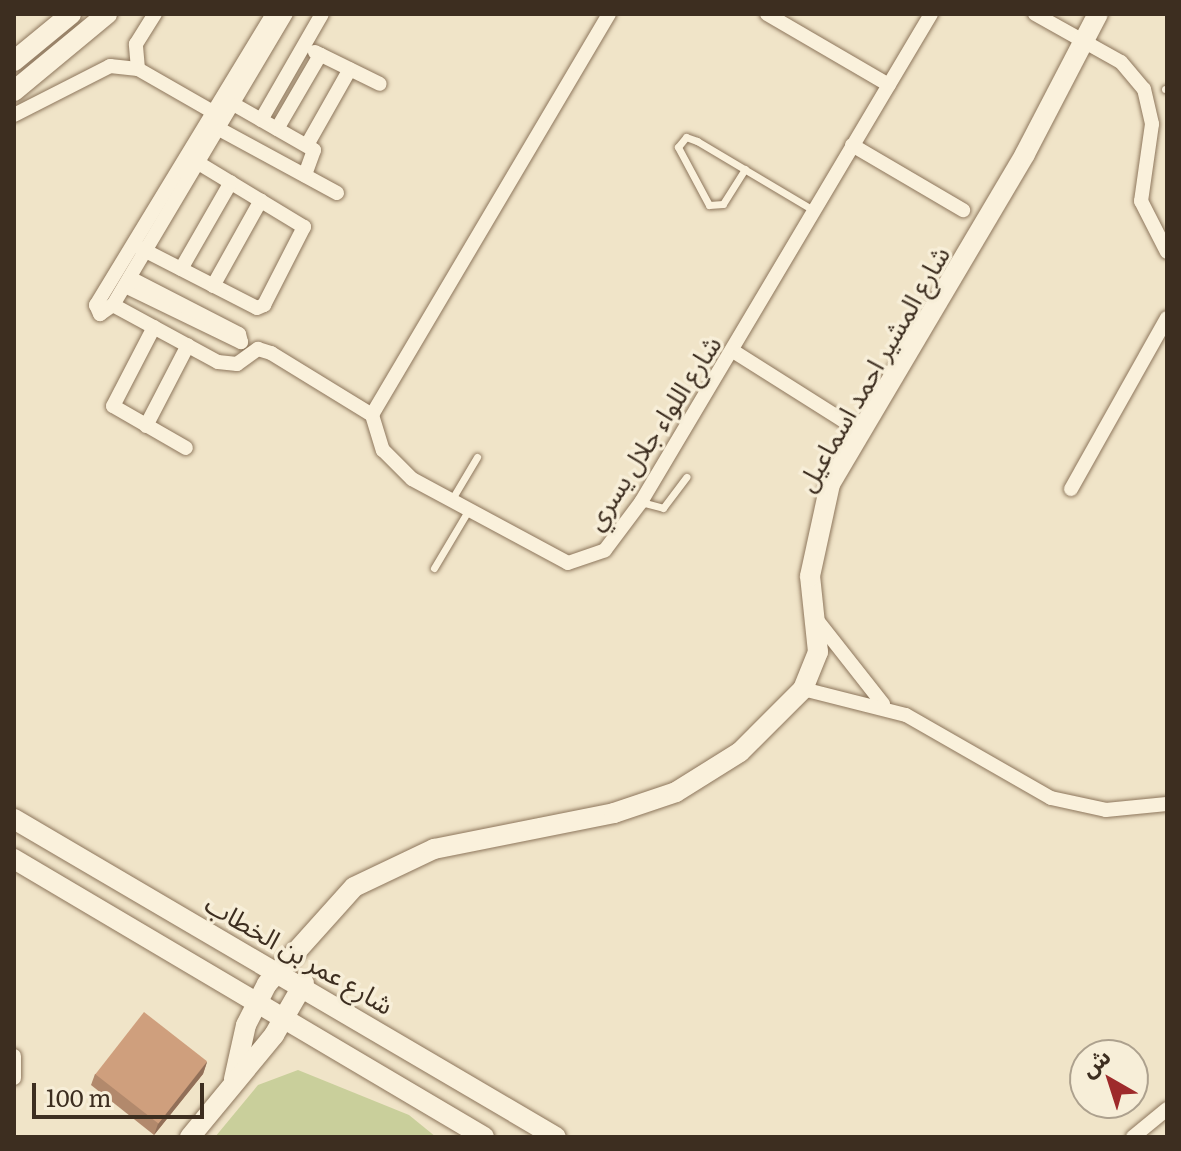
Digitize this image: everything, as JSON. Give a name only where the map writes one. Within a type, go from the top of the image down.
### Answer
[{"type":"street","points":[[14,61],[71,14]]},
{"type":"street","points":[[14,91],[107,14]]},
{"type":"street","points":[[138,69],[136,44],[155,14]]},
{"type":"street","points":[[273,14],[212,112],[140,248],[127,282],[104,315],[96,310],[140,248],[200,164],[286,14]]},
{"type":"street","points":[[261,120],[322,14]]},
{"type":"street","points":[[113,305],[232,365],[253,350],[271,353],[372,415],[609,14]]},
{"type":"street","points":[[767,14],[889,85]]},
{"type":"street","name":"شارع اللواء جلال يسري","points":[[372,415],[390,458],[450,501],[568,563],[605,550],[641,502],[733,351],[813,210],[931,14]]},
{"type":"street","points":[[1035,14],[1121,62],[1144,89],[1152,124],[1141,201],[1167,252]]},
{"type":"street","name":"شارع المشير احمد اسماعيل","points":[[234,1079],[255,1005],[278,968],[323,914],[381,869],[434,849],[614,813],[676,792],[740,752],[803,689],[818,652],[810,576],[819,515],[861,432],[1085,43],[1098,14]]},
{"type":"street","points":[[34,45],[48,63]]},
{"type":"street","points":[[304,46],[380,84]]},
{"type":"street","points":[[277,129],[320,55]]},
{"type":"street","points":[[14,115],[99,67],[138,69],[212,112],[224,125],[337,193]]},
{"type":"street","points":[[307,145],[350,69]]},
{"type":"street","points":[[235,105],[307,145],[316,156],[305,175]]},
{"type":"street","points":[[852,145],[963,210]]},
{"type":"street","points":[[140,248],[257,308],[264,305],[304,227],[200,164]]},
{"type":"street","points":[[181,269],[231,182]]},
{"type":"street","points":[[213,286],[261,200]]},
{"type":"street","points":[[127,282],[239,334],[241,342],[127,282]]},
{"type":"street","points":[[1071,489],[1167,318]]},
{"type":"street","points":[[154,327],[113,406],[186,448]]},
{"type":"street","points":[[146,426],[188,345]]},
{"type":"street","points":[[733,351],[861,432]]},
{"type":"street","points":[[816,618],[886,708]]},
{"type":"street","points":[[803,689],[886,708],[1051,798],[1106,810],[1167,804]]},
{"type":"street","name":"شارع عمر بن الخطاب","points":[[14,819],[304,983],[556,1137]]},
{"type":"street","points":[[14,859],[282,1022],[484,1137]]},
{"type":"street","points":[[190,1137],[282,1022],[304,983]]},
{"type":"street","points":[[14,1056],[14,1078]]},
{"type":"street","points":[[1133,1137],[1167,1109]]},
{"type":"lane","points":[[745,169],[723,204],[709,205],[678,147],[686,137],[697,141],[745,169],[813,210]]},
{"type":"lane","points":[[450,501],[477,457]]},
{"type":"lane","points":[[641,502],[663,508],[686,477]]},
{"type":"lane","points":[[434,568],[468,511]]},
{"type":"green space","points":[[298,1070],[409,1115],[436,1137],[215,1137],[258,1085]]},
{"type":"building","points":[[144,1012],[207,1061],[158,1124],[95,1074]]}]
